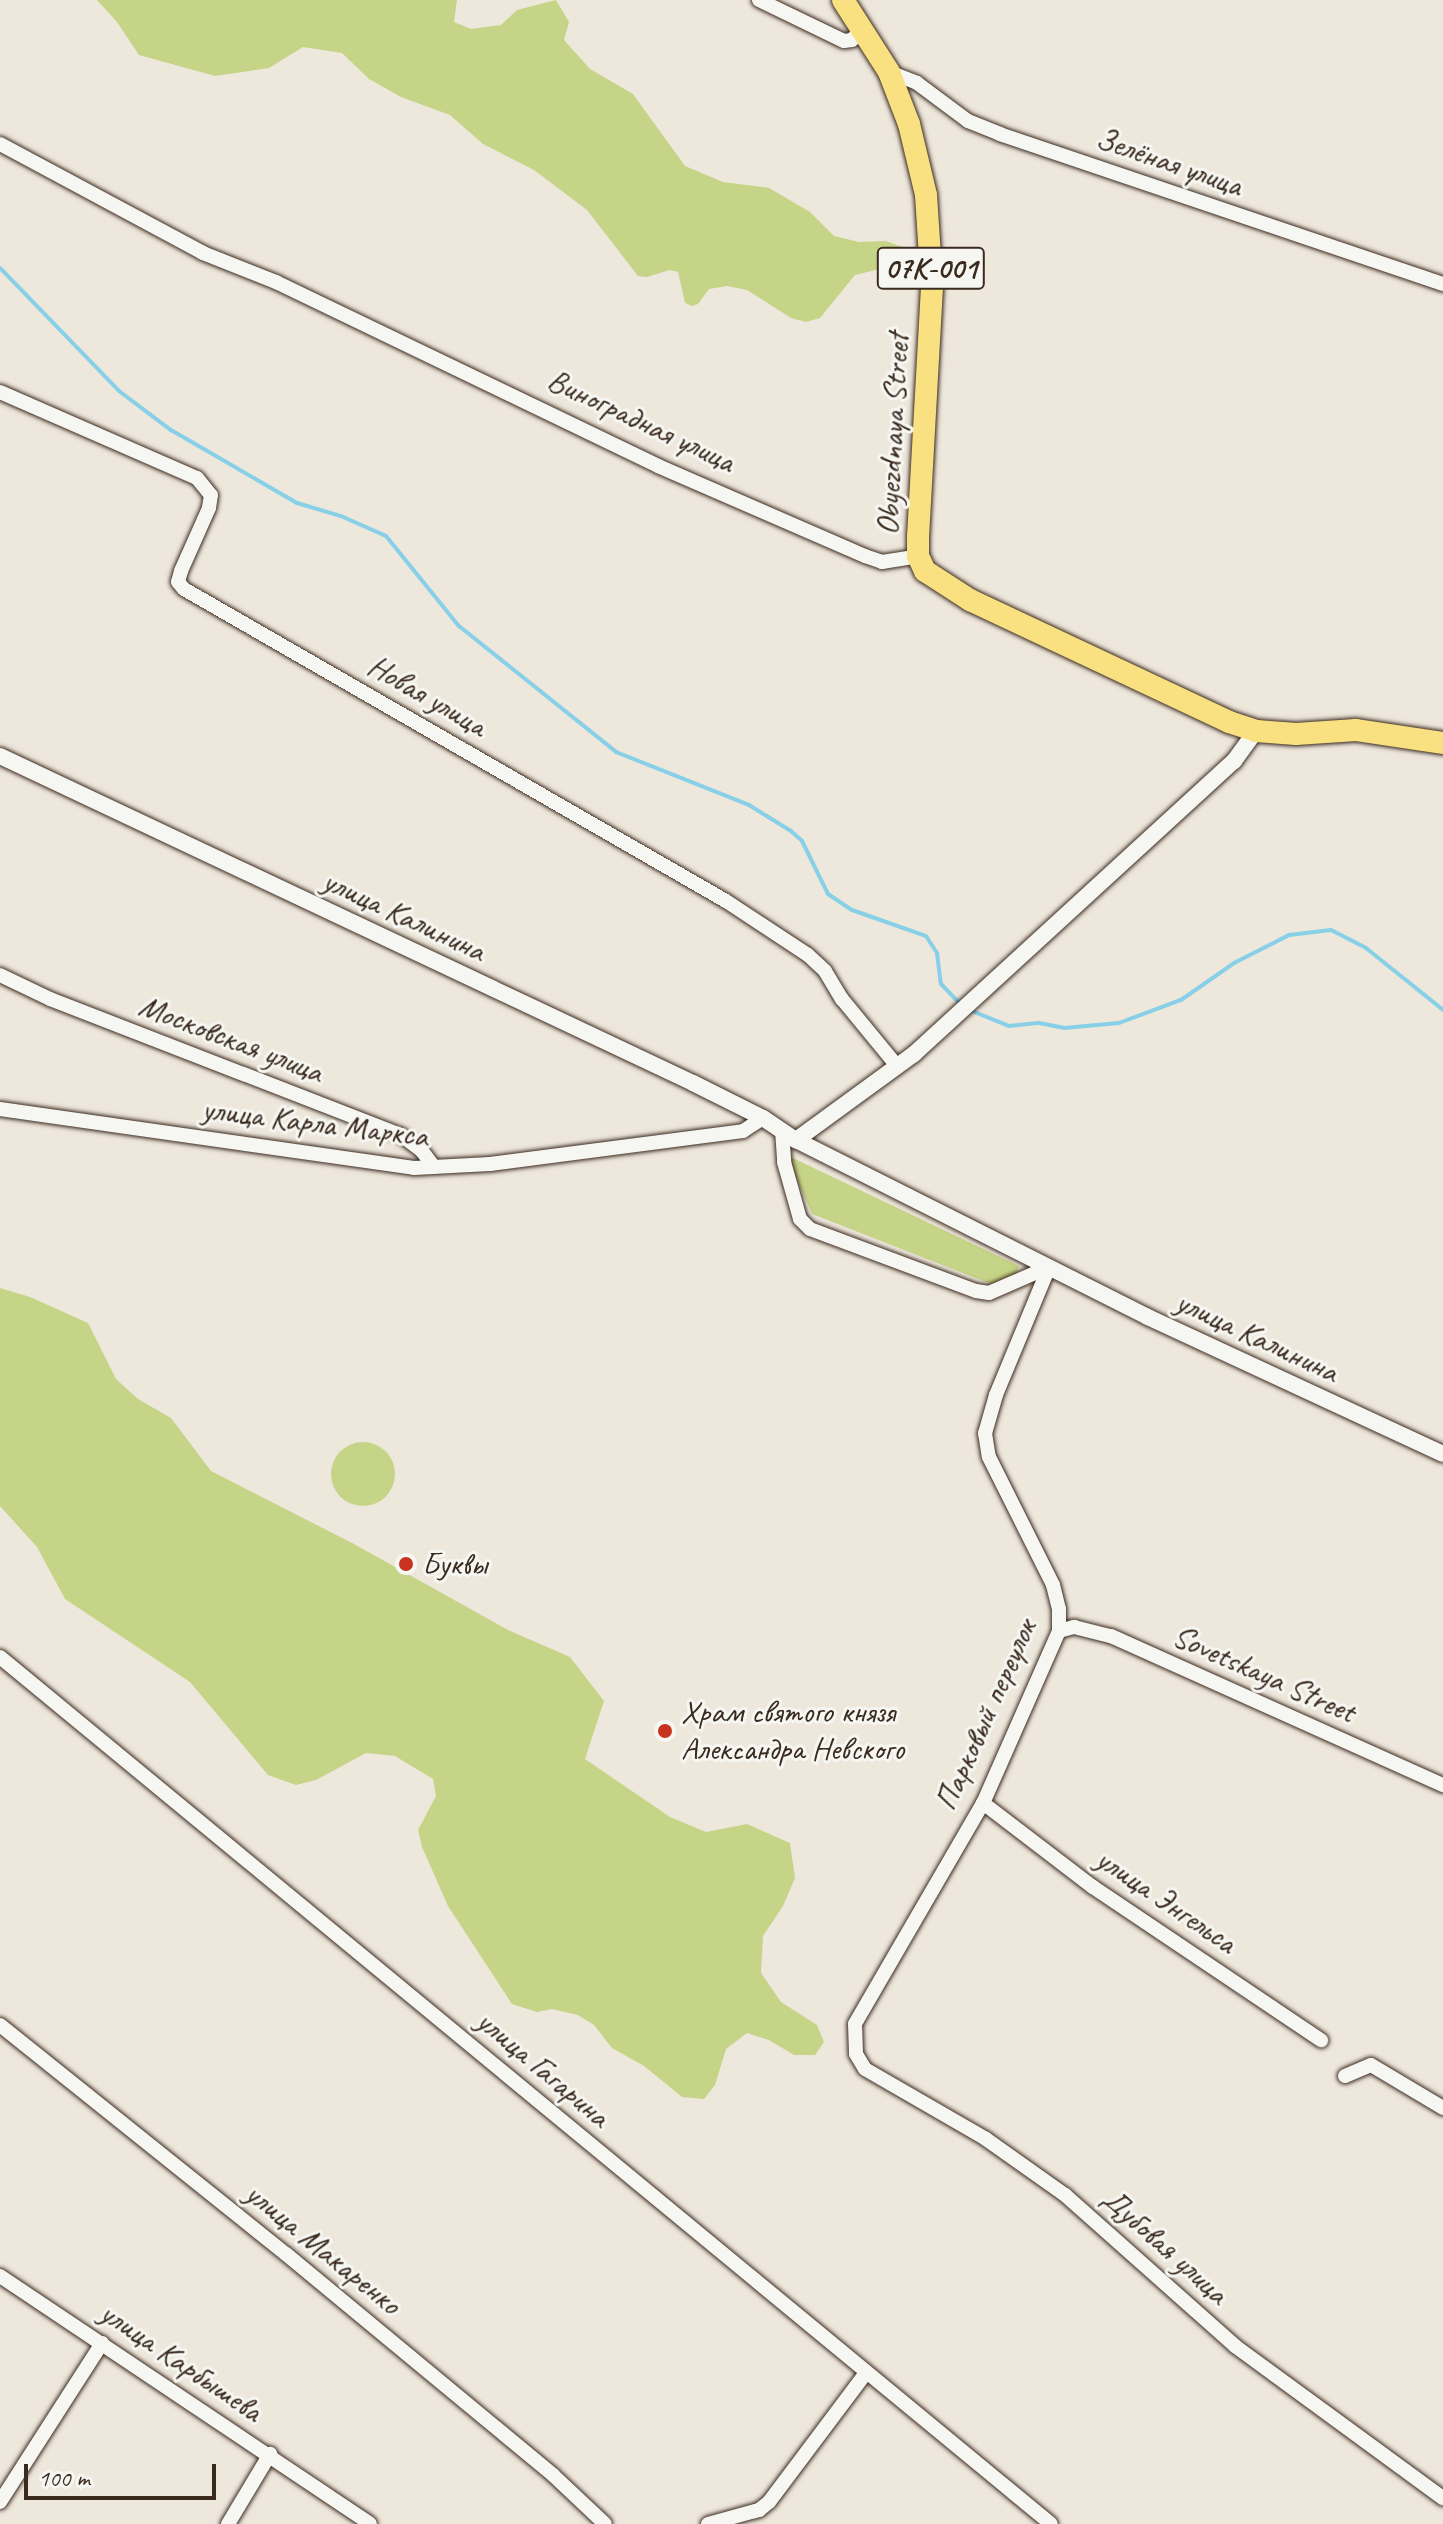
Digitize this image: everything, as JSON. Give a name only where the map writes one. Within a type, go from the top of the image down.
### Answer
[{"type":"main road","name":"Obyezdnaya Street","points":[[843,0],[889,72],[909,124],[926,195],[932,287],[918,556]]},
{"type":"main road","points":[[918,556],[925,571],[970,600],[1256,731],[1296,734],[1356,730],[1443,743]]},
{"type":"street","points":[[759,0],[804,25],[844,41],[852,40],[863,27]]},
{"type":"street","name":"Зелёная улица","points":[[889,72],[917,83],[968,121],[1000,134],[1443,284]]},
{"type":"street","name":"Виноградная улица","points":[[0,144],[203,253],[276,282],[658,466],[882,562],[918,556]]},
{"type":"street","name":"Новая улица","points":[[0,392],[197,478],[211,495],[209,508],[181,571],[178,582],[184,589],[726,901],[808,955],[825,971],[842,999],[897,1066]]},
{"type":"street","points":[[1049,1267],[989,1293],[976,1291],[810,1229],[800,1219],[784,1162],[789,1135],[897,1066],[951,1020],[1234,761],[1256,731]]},
{"type":"street","name":"улица Калинина","points":[[0,756],[763,1118],[789,1135],[1049,1267],[1443,1454]]},
{"type":"street","name":"Московская улица","points":[[0,975],[50,999],[401,1135],[422,1151],[434,1167]]},
{"type":"street","name":"улица Карла Маркса","points":[[0,1109],[398,1166],[434,1167],[490,1164],[743,1131],[763,1118]]},
{"type":"street","name":"Парковый переулок","points":[[853,2040],[855,2024],[983,1803],[1059,1631],[1059,1609],[1053,1585],[989,1457],[985,1433],[996,1395],[1049,1267]]},
{"type":"street","name":"Sovetskaya Street","points":[[1059,1631],[1074,1627],[1111,1636],[1443,1785]]},
{"type":"street","name":"улица Гагарина","points":[[0,1657],[1051,2524]]},
{"type":"street","name":"улица Энгельса","points":[[983,1803],[1093,1887],[1321,2040]]},
{"type":"street","name":"улица Макаренко","points":[[0,2025],[298,2264],[541,2465],[605,2524]]},
{"type":"street","name":"Дубовая улица","points":[[853,2040],[865,2069],[986,2139],[1065,2195],[1235,2346],[1443,2498]]},
{"type":"street","points":[[1345,2076],[1371,2065],[1443,2108]]},
{"type":"street","name":"улица Карбышева","points":[[0,2276],[270,2454],[370,2524]]},
{"type":"street","points":[[0,2502],[102,2343]]},
{"type":"street","points":[[708,2524],[759,2510],[769,2502],[866,2373]]},
{"type":"street","points":[[228,2524],[270,2454]]},
{"type":"green space","points":[[97,0],[457,0],[454,22],[471,29],[501,25],[517,10],[556,0],[569,22],[564,40],[590,69],[633,94],[685,166],[723,182],[769,188],[810,212],[834,236],[859,242],[886,241],[905,248],[911,257],[905,270],[884,268],[855,275],[820,318],[806,322],[791,318],[747,290],[727,286],[709,289],[698,304],[692,306],[685,303],[678,272],[670,270],[647,277],[638,276],[587,210],[534,170],[483,144],[450,115],[401,97],[369,79],[342,53],[303,47],[269,68],[215,76],[139,55],[117,22]]},
{"type":"green space","points":[[793,1158],[1019,1266],[1017,1273],[991,1284],[812,1214],[789,1161]]},
{"type":"green space","points":[[0,1288],[30,1297],[88,1323],[116,1379],[138,1399],[171,1418],[211,1471],[354,1544],[508,1630],[570,1657],[604,1701],[585,1759],[670,1817],[706,1832],[747,1824],[790,1843],[795,1878],[783,1906],[763,1936],[761,1973],[781,2002],[817,2025],[824,2042],[815,2055],[794,2055],[769,2040],[747,2033],[726,2049],[715,2085],[704,2099],[682,2097],[644,2066],[612,2048],[594,2025],[578,2015],[552,2009],[537,2012],[512,2004],[448,1906],[422,1847],[418,1830],[436,1796],[433,1779],[395,1756],[366,1753],[316,1780],[296,1785],[268,1775],[190,1682],[65,1599],[37,1547],[0,1506]]},
{"type":"green space","points":[[357,1442],[369,1442],[386,1451],[393,1462],[393,1486],[386,1497],[369,1506],[357,1506],[345,1501],[336,1492],[331,1480],[331,1468],[336,1456],[345,1447]]},
{"type":"waterway","points":[[0,268],[119,391],[171,430],[297,503],[341,516],[386,536],[459,626],[616,752],[749,805],[791,831],[802,841],[828,894],[852,910],[926,936],[937,953],[941,984],[960,1004]]},
{"type":"waterway","points":[[967,1009],[1009,1026],[1039,1023],[1064,1028],[1119,1023],[1181,1000],[1234,963],[1289,935],[1331,930],[1366,948],[1443,1010]]},
{"type":"place","name":"Буквы","points":[[406,1564]]},
{"type":"place","name":"Храм святого князя Александра Невского","points":[[665,1731]]}]
